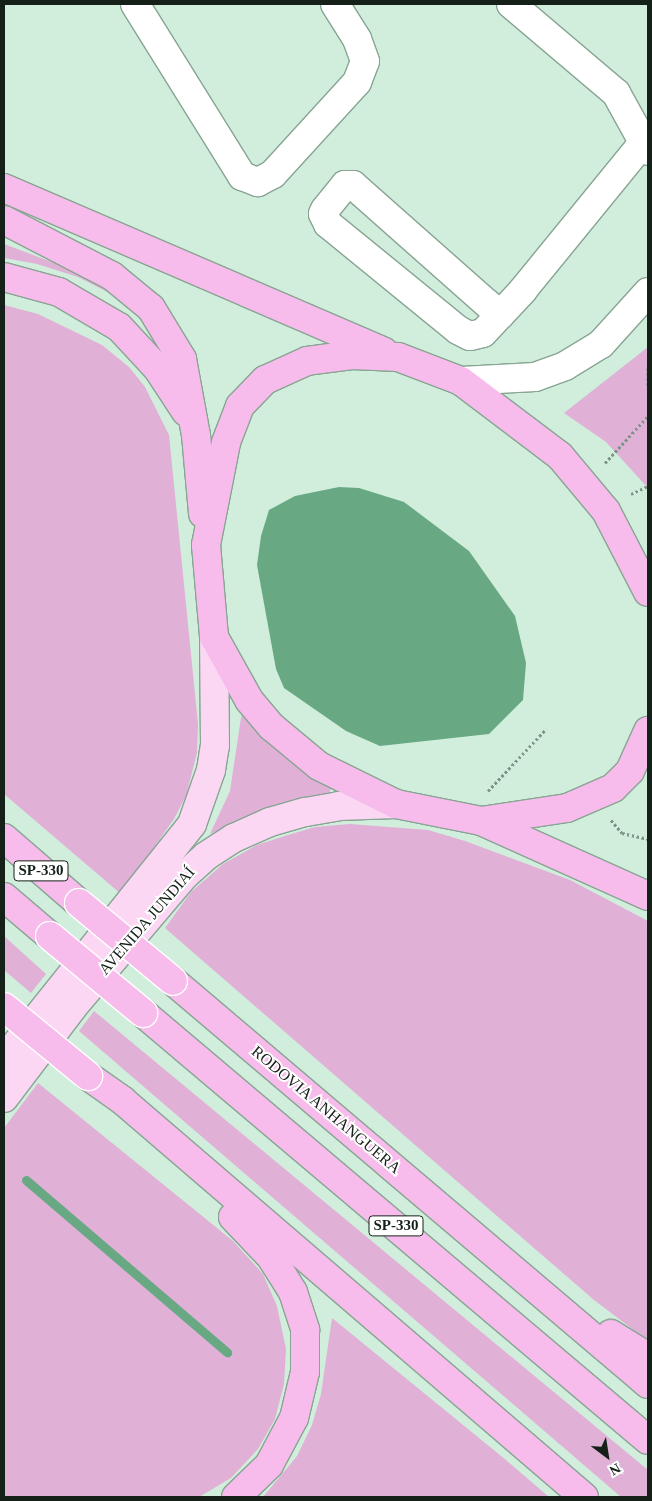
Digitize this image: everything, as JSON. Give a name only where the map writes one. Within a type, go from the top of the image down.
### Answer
[{"type":"highway","points":[[5,188],[398,357],[460,381],[560,456],[606,511],[648,592]]},
{"type":"highway","points":[[4,220],[112,276],[151,308],[182,359],[196,435],[214,637],[249,700],[272,727],[319,766],[396,804],[482,821],[648,896]]},
{"type":"highway","points":[[4,277],[59,292],[119,327],[177,394],[196,435]]},
{"type":"highway","points":[[206,545],[226,443],[240,406],[265,380],[307,361],[352,355],[398,357]]},
{"type":"highway","points":[[482,821],[567,808],[594,798],[613,788],[630,771],[648,731]]},
{"type":"highway","name":"RODOVIA ANHANGUERA","points":[[4,838],[546,1295],[648,1384]]},
{"type":"highway","name":"SP-330","points":[[4,897],[143,1012],[648,1440]]},
{"type":"highway","points":[[4,1007],[88,1076],[122,1100],[584,1497]]},
{"type":"highway","points":[[122,1100],[271,1257],[293,1292],[305,1330],[305,1372],[294,1418],[268,1465],[236,1497]]},
{"type":"highway","points":[[546,1295],[648,1357]]},
{"type":"main road","name":"AVENIDA JUNDIAÍ","points":[[4,1059],[192,824],[212,770],[215,746],[214,637]]},
{"type":"main road","name":"AVENIDA JUNDIAÍ","points":[[4,1098],[73,1007],[184,875],[206,856],[234,838],[270,822],[306,812],[340,806],[396,804]]},
{"type":"street","points":[[135,4],[242,176],[258,182],[273,174],[357,82],[365,62],[357,39],[335,4]]},
{"type":"street","points":[[500,315],[353,184],[345,185],[323,214],[328,224],[458,330],[470,336],[483,333],[500,315],[646,147],[616,93],[511,4]]},
{"type":"street","points":[[460,381],[535,377],[565,366],[602,344],[648,292]]},
{"type":"path","points":[[648,368],[648,388]]},
{"type":"path","points":[[605,463],[648,416]]},
{"type":"path","points":[[631,494],[648,486]]},
{"type":"path","points":[[481,794],[490,790],[546,730]]},
{"type":"path","points":[[594,798],[622,833],[648,839]]},
{"type":"shaded area","points":[[4,244],[86,275],[123,300],[78,277],[37,264],[4,258]]},
{"type":"shaded area","points":[[4,305],[38,314],[102,345],[129,367],[145,387],[169,435],[198,724],[197,753],[186,796],[174,819],[121,894],[4,794]]},
{"type":"shaded area","points":[[648,347],[648,488],[606,442],[564,413]]},
{"type":"shaded area","points":[[339,487],[359,488],[404,502],[469,551],[515,616],[526,663],[523,700],[489,734],[380,746],[346,731],[284,688],[276,669],[257,565],[261,536],[269,510],[295,496]]},
{"type":"shaded area","points":[[242,711],[284,755],[332,787],[329,793],[274,806],[210,834],[230,791]]},
{"type":"shaded area","points":[[350,824],[428,830],[465,841],[570,880],[648,921],[648,1341],[594,1300],[165,928],[191,892],[223,864],[257,845],[288,835],[315,827]]},
{"type":"shaded area","points":[[4,936],[46,974],[31,993],[4,970]]},
{"type":"shaded area","points":[[94,1011],[648,1470],[648,1497],[621,1497],[79,1031]]},
{"type":"shaded area","points":[[38,1083],[233,1241],[263,1274],[277,1306],[286,1349],[284,1384],[275,1419],[258,1449],[231,1478],[199,1497],[4,1497],[4,1128]]},
{"type":"shaded area","points":[[332,1318],[549,1497],[263,1497],[297,1456],[312,1425],[321,1394]]},
{"type":"waterway","points":[[26,1180],[227,1352]]}]
